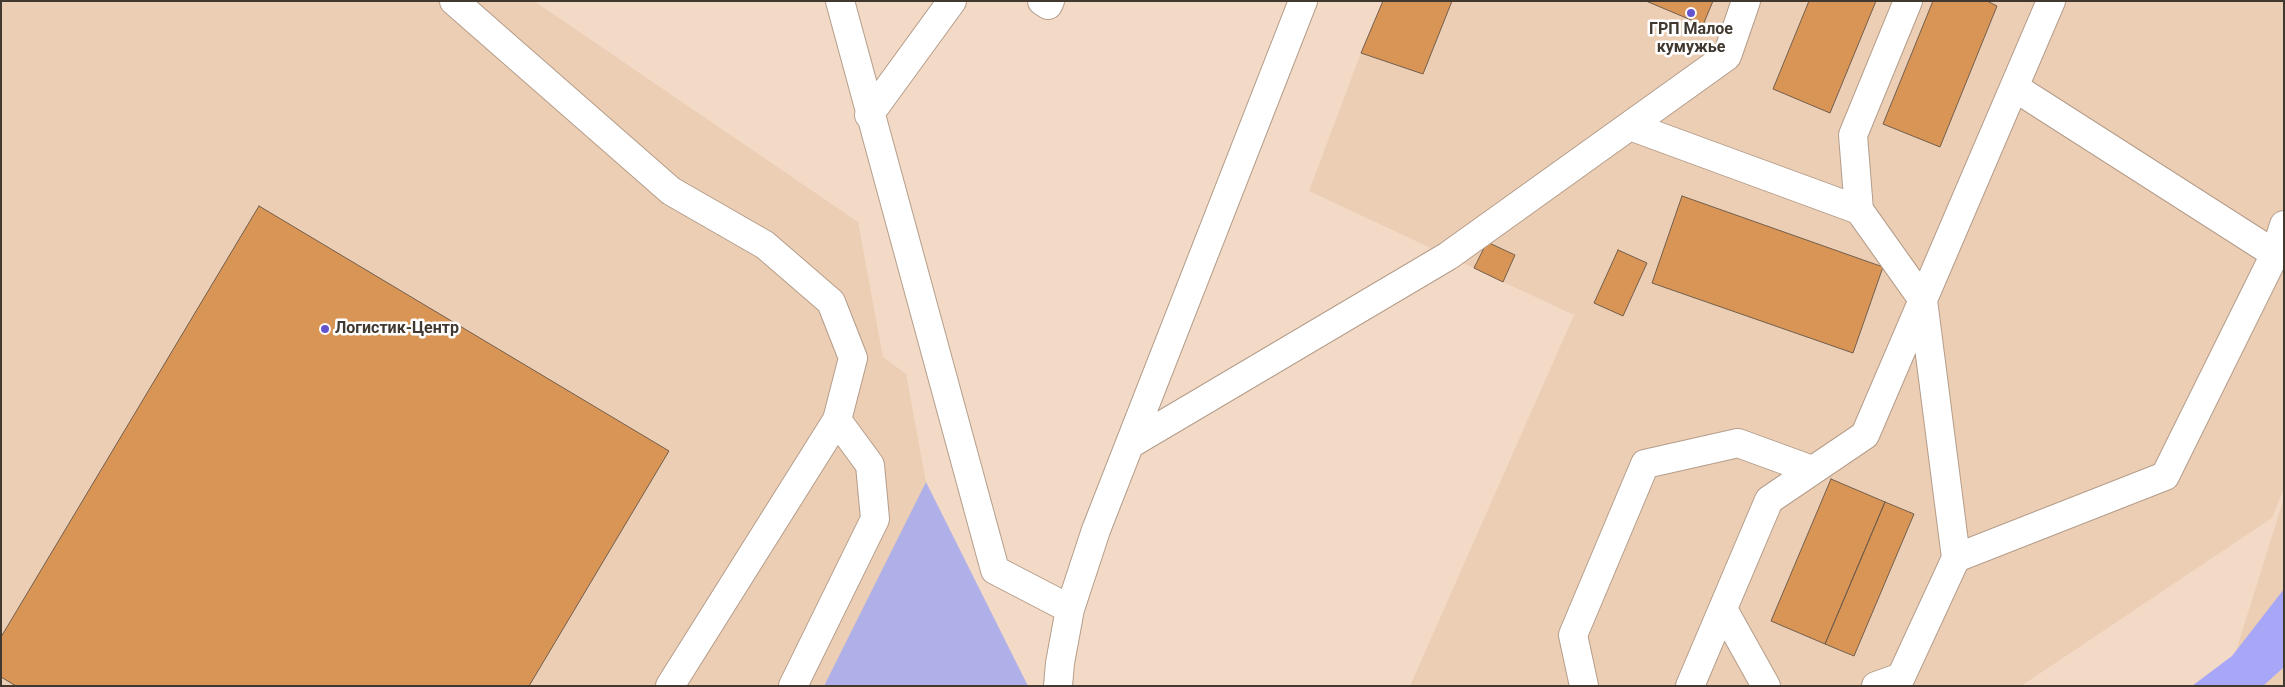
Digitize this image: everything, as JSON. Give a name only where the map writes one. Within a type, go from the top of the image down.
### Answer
[{"type":"lane","points":[[454,1],[671,191],[765,244],[831,302],[853,358],[837,420],[670,686]]},
{"type":"lane","points":[[840,1],[869,115],[995,570],[1070,609]]},
{"type":"lane","points":[[869,115],[952,1]]},
{"type":"lane","points":[[1042,1],[1048,5],[1050,1]]},
{"type":"lane","points":[[1058,686],[1060,663],[1070,609],[1096,530],[1132,443],[1304,1]]},
{"type":"lane","points":[[1132,443],[1448,256],[1630,126],[1727,56],[1746,1]]},
{"type":"lane","points":[[1876,686],[1901,677],[1956,558],[1923,300],[1859,210],[1853,135],[1908,1]]},
{"type":"lane","points":[[1690,686],[1769,500],[1865,435],[2050,1]]},
{"type":"lane","points":[[2014,87],[2275,254]]},
{"type":"lane","points":[[1630,126],[1859,210]]},
{"type":"lane","points":[[1956,558],[2165,476],[2275,254],[2284,225]]},
{"type":"lane","points":[[793,686],[876,519],[870,465],[837,420]]},
{"type":"lane","points":[[1584,686],[1573,635],[1645,464],[1738,443],[1812,470]]},
{"type":"lane","points":[[1723,609],[1766,686]]},
{"type":"shaded area","points":[[1,1],[534,1],[858,222],[883,357],[906,374],[926,482],[824,686],[1,686]]},
{"type":"shaded area","points":[[1383,1],[2284,1],[2284,488],[2272,518],[2021,686],[1410,686],[1574,315],[1309,191],[1361,53]]},
{"type":"shaded area","points":[[926,482],[1028,686],[824,686]]},
{"type":"shaded area","points":[[2284,498],[2284,686],[2225,686]]},
{"type":"shaded area","points":[[2284,589],[2284,667],[2263,686],[2192,686],[2232,656]]},
{"type":"building","points":[[1383,1],[1452,1],[1423,74],[1361,53]]},
{"type":"building","name":"ГРП Малое кумужье","points":[[1646,1],[1713,1],[1703,25]]},
{"type":"building","points":[[1809,1],[1876,1],[1830,113],[1773,89]]},
{"type":"building","points":[[1933,1],[1987,1],[1997,6],[1940,147],[1883,124]]},
{"type":"building","points":[[1682,196],[1883,267],[1853,353],[1652,283]]},
{"type":"building","name":"Логистик-Центр","points":[[259,206],[669,451],[529,686],[16,686],[1,677],[1,637]]},
{"type":"building","points":[[1487,242],[1515,255],[1503,282],[1474,268]]},
{"type":"building","points":[[1618,250],[1647,263],[1623,316],[1594,303]]},
{"type":"building","points":[[1831,479],[1885,502],[1825,644],[1771,621]]},
{"type":"building","points":[[1885,502],[1914,514],[1854,656],[1825,644]]},
{"type":"place","name":"ГРП Малое кумужье","points":[[1691,13]]},
{"type":"place","name":"Логистик-Центр","points":[[325,329]]}]
